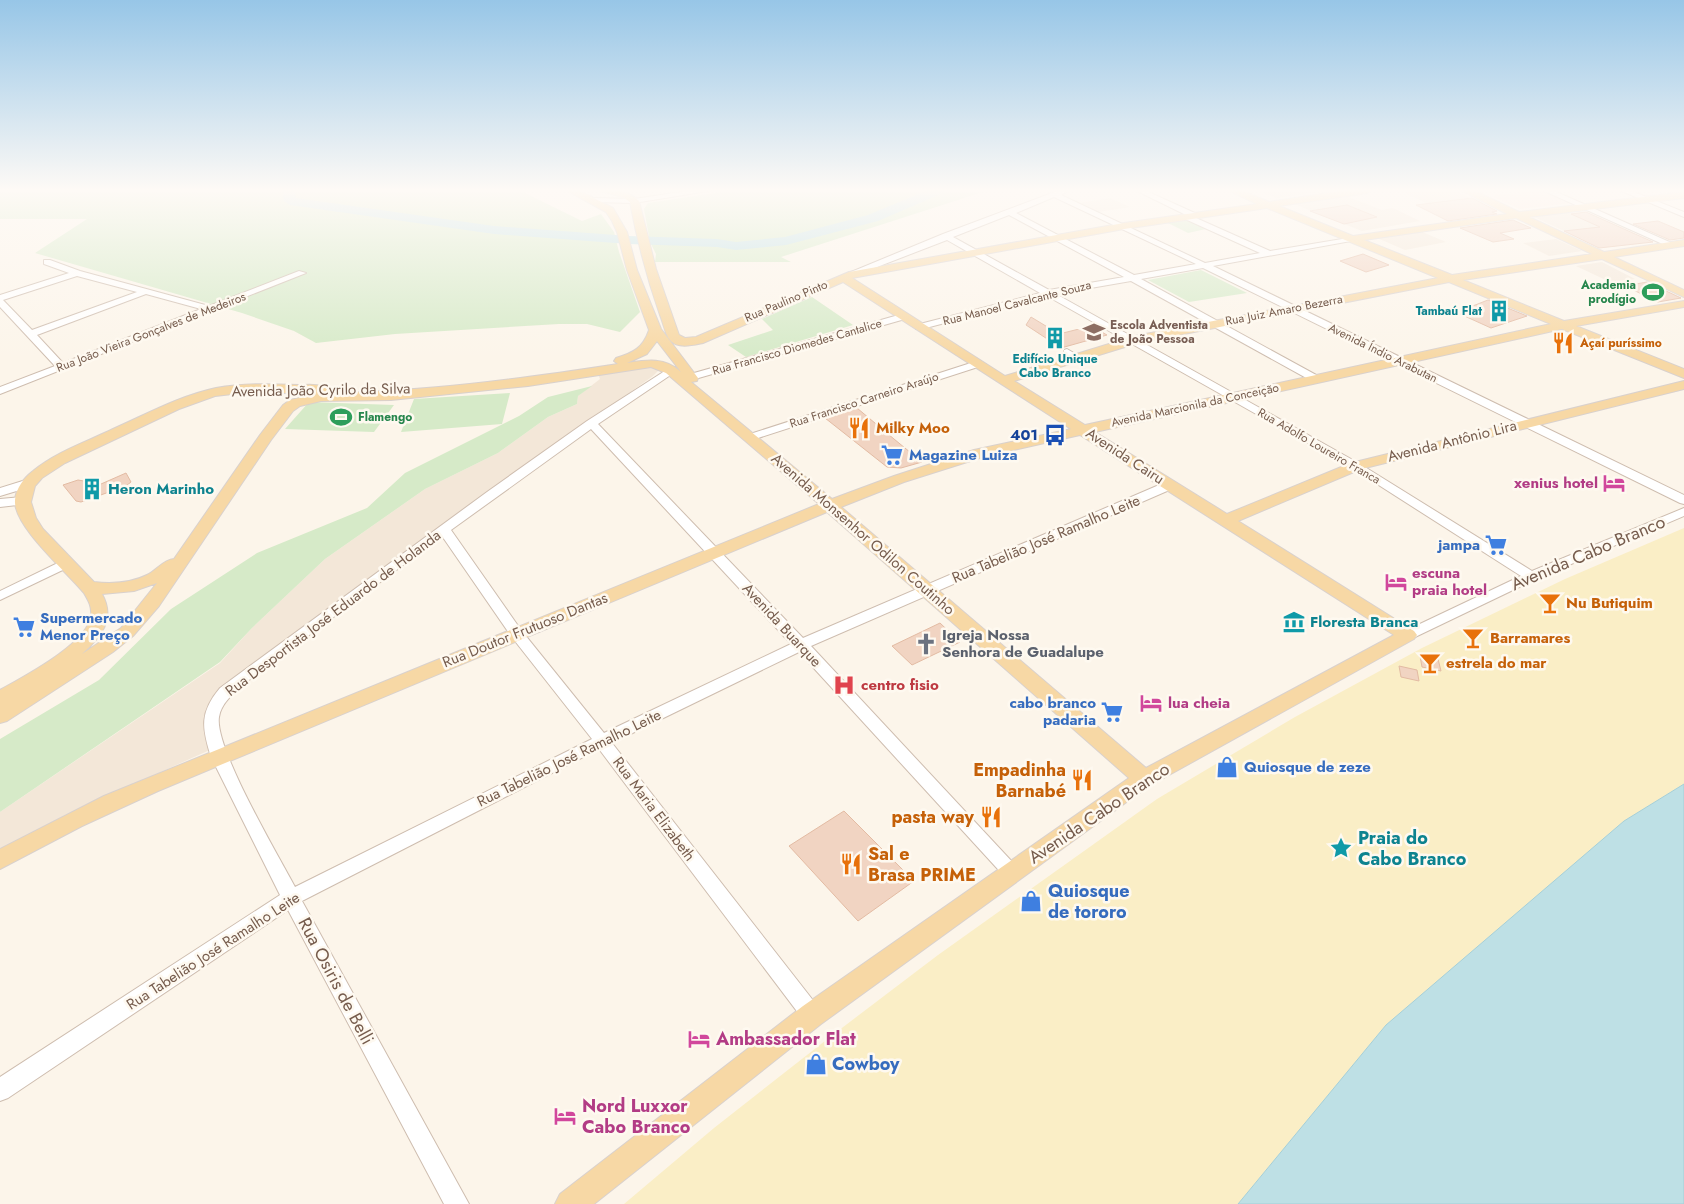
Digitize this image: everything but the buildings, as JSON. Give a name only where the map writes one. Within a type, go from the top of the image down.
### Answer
[{"type":"main road","points":[[626,246],[653,336],[691,377],[716,408]]},
{"type":"main road","name":"Rua Paulino Pinto","points":[[644,246],[674,337],[682,342],[699,340],[843,277],[873,267],[978,253],[1012,246]]},
{"type":"main road","points":[[1376,246],[1684,366]]},
{"type":"main road","points":[[1584,246],[1684,294]]},
{"type":"main road","name":"Rua Juiz Amaro Bezerra","points":[[1004,380],[1072,355],[1216,323],[1456,278],[1655,246]]},
{"type":"main road","name":"Avenida Cairu","points":[[843,277],[977,364],[1408,635]]},
{"type":"main road","name":"Avenida Marcionila da Conceição","points":[[831,505],[899,479],[979,453],[1570,323],[1684,304]]},
{"type":"main road","points":[[1570,323],[1684,374]]},
{"type":"main road","name":"Avenida João Cyrilo da Silva","points":[[29,483],[60,460],[178,404],[226,390],[274,388],[392,390],[495,381],[617,362],[636,355],[653,336]]},
{"type":"main road","name":"Avenida João Cyrilo da Silva","points":[[288,408],[298,402],[311,398],[391,396],[528,382],[646,363],[661,365],[671,370]]},
{"type":"main road","name":"Avenida Monsenhor Odilon Coutinho","points":[[671,370],[831,505],[1144,779]]},
{"type":"main road","name":"Avenida Antônio Lira","points":[[1226,520],[1356,466],[1684,385]]},
{"type":"main road","points":[[0,716],[106,648],[127,632],[153,602],[188,548],[288,408],[284,395],[274,388]]},
{"type":"main road","points":[[0,699],[75,651],[91,634],[100,616],[100,604],[90,587],[34,527],[24,511],[22,501],[29,483]]},
{"type":"main road","name":"Rua Doutor Frutuoso Dantas","points":[[219,757],[831,505]]},
{"type":"main road","points":[[90,587],[108,590],[142,584],[170,567],[188,548]]},
{"type":"main road","name":"Avenida Cabo Branco","points":[[570,1204],[812,1015],[1144,779],[1408,635]]},
{"type":"main road","points":[[0,860],[56,828],[219,757]]},
{"type":"street","points":[[873,267],[922,246]]},
{"type":"street","name":"Rua Adolfo Loureiro Franca","points":[[965,246],[1356,466],[1531,576]]},
{"type":"street","points":[[1075,246],[1314,378]]},
{"type":"street","name":"Avenida Índio Arabutan","points":[[1165,246],[1684,500]]},
{"type":"street","points":[[1253,246],[1267,253]]},
{"type":"street","name":"Rua Manoel Cavalcante Souza","points":[[919,327],[1049,293],[1307,246]]},
{"type":"street","points":[[46,262],[77,273],[210,309]]},
{"type":"street","points":[[61,366],[0,300],[77,273]]},
{"type":"street","name":"Rua João Vieira Gonçalves de Medeiros","points":[[0,391],[302,273]]},
{"type":"street","points":[[31,334],[147,291]]},
{"type":"street","points":[[0,320],[14,316]]},
{"type":"street","name":"Rua Francisco Diomedes Cantalice","points":[[691,377],[902,316]]},
{"type":"street","name":"Rua Francisco Carneiro Araújo","points":[[751,436],[977,364]]},
{"type":"street","name":"Rua Desportista José Eduardo de Holanda","points":[[219,757],[210,722],[212,712],[218,701],[243,677],[591,423],[671,370]]},
{"type":"street","name":"Avenida Buarque","points":[[591,423],[801,645],[1011,872]]},
{"type":"street","points":[[0,492],[29,483]]},
{"type":"street","name":"Rua Tabelião José Ramalho Leite","points":[[0,1090],[291,898],[602,741],[801,645],[1170,485]]},
{"type":"street","points":[[0,502],[22,501]]},
{"type":"street","name":"Avenida Cabo Branco","points":[[1408,635],[1531,576],[1684,512]]},
{"type":"street","name":"Rua Maria Elizabeth","points":[[444,529],[516,634],[602,741],[812,1015]]},
{"type":"street","points":[[0,596],[66,563]]},
{"type":"street","name":"Rua Osiris de Belli","points":[[219,757],[291,898],[457,1204]]},
{"type":"shaded area","points":[[1396,246],[1425,246],[1405,250]]},
{"type":"shaded area","points":[[1529,246],[1572,246],[1582,251],[1549,256]]},
{"type":"shaded area","points":[[1602,262],[1635,279],[1610,282],[1576,266]]},
{"type":"shaded area","points":[[648,366],[661,368],[653,376],[364,582],[223,691],[212,749],[65,815],[0,854],[0,812],[220,663],[252,628],[325,559],[425,489],[498,453],[548,417],[577,404],[578,396],[600,379],[598,374]]},
{"type":"green space","points":[[45,246],[618,246],[640,312],[620,332],[587,324],[559,324],[395,334],[316,343],[294,331],[242,313],[35,253]]},
{"type":"green space","points":[[652,246],[815,246],[781,257],[791,262],[655,262],[656,254]]},
{"type":"green space","points":[[1201,270],[1247,293],[1189,302],[1148,280]]},
{"type":"green space","points":[[812,297],[853,325],[746,357],[728,345],[773,330],[762,319]]},
{"type":"green space","points":[[592,386],[578,396],[577,404],[548,417],[498,453],[425,489],[325,559],[252,628],[220,662],[0,812],[0,739],[99,680],[171,609],[257,553],[367,508],[405,473],[519,416],[548,397]]},
{"type":"green space","points":[[510,393],[502,424],[401,432],[414,399]]},
{"type":"green space","name":"Flamengo","points":[[309,402],[394,405],[374,432],[285,429]]},
{"type":"sand","name":"Praia do Cabo Branco","points":[[1684,528],[1684,784],[1624,821],[1386,1025],[1238,1204],[624,1204],[714,1128],[830,1037],[938,955],[1157,799],[1295,717],[1422,648],[1565,579]]},
{"type":"water","points":[[1684,784],[1684,1204],[1238,1204],[1386,1025],[1624,821]]},
{"type":"place","name":"Academia prodígio","points":[[1653,292]]},
{"type":"place","name":"Tambaú Flat","points":[[1499,311]]},
{"type":"place","name":"Escola Adventista de João Pessoa","points":[[1094,332]]},
{"type":"place","name":"Edifício Unique Cabo Branco","points":[[1055,338]]},
{"type":"place","name":"Açaí puríssimo","points":[[1563,343]]},
{"type":"place","name":"Flamengo","points":[[341,417]]},
{"type":"place","name":"Milky Moo","points":[[859,428]]},
{"type":"place","name":"401","points":[[1055,435]]},
{"type":"place","name":"Magazine Luiza","points":[[892,455]]},
{"type":"place","name":"xenius hotel","points":[[1614,483]]},
{"type":"place","name":"Heron Marinho","points":[[92,489]]},
{"type":"place","name":"jampa","points":[[1496,545]]},
{"type":"place","name":"escuna praia hotel","points":[[1396,582]]},
{"type":"place","name":"Nu Butiquim","points":[[1550,603]]},
{"type":"place","name":"Floresta Branca","points":[[1294,622]]},
{"type":"place","name":"Supermercado Menor Preço","points":[[24,627]]},
{"type":"place","name":"Barramares","points":[[1473,638]]},
{"type":"place","name":"Igreja Nossa Senhora de Guadalupe","points":[[926,644]]},
{"type":"place","name":"estrela do mar","points":[[1430,663]]},
{"type":"place","name":"centro fisio","points":[[844,685]]},
{"type":"place","name":"lua cheia","points":[[1151,703]]},
{"type":"place","name":"cabo branco padaria","points":[[1112,712]]},
{"type":"place","name":"Quiosque de zeze","points":[[1227,767]]},
{"type":"place","name":"Empadinha Barnabé","points":[[1082,780]]},
{"type":"place","name":"pasta way","points":[[991,817]]},
{"type":"place","name":"Praia do Cabo Branco","points":[[1341,848]]},
{"type":"place","name":"Sal e Brasa PRIME","points":[[851,864]]},
{"type":"place","name":"Quiosque de tororo","points":[[1031,901]]},
{"type":"place","name":"Ambassador Flat","points":[[699,1039]]},
{"type":"place","name":"Cowboy","points":[[816,1064]]},
{"type":"place","name":"Nord Luxxor Cabo Branco","points":[[565,1116]]}]
